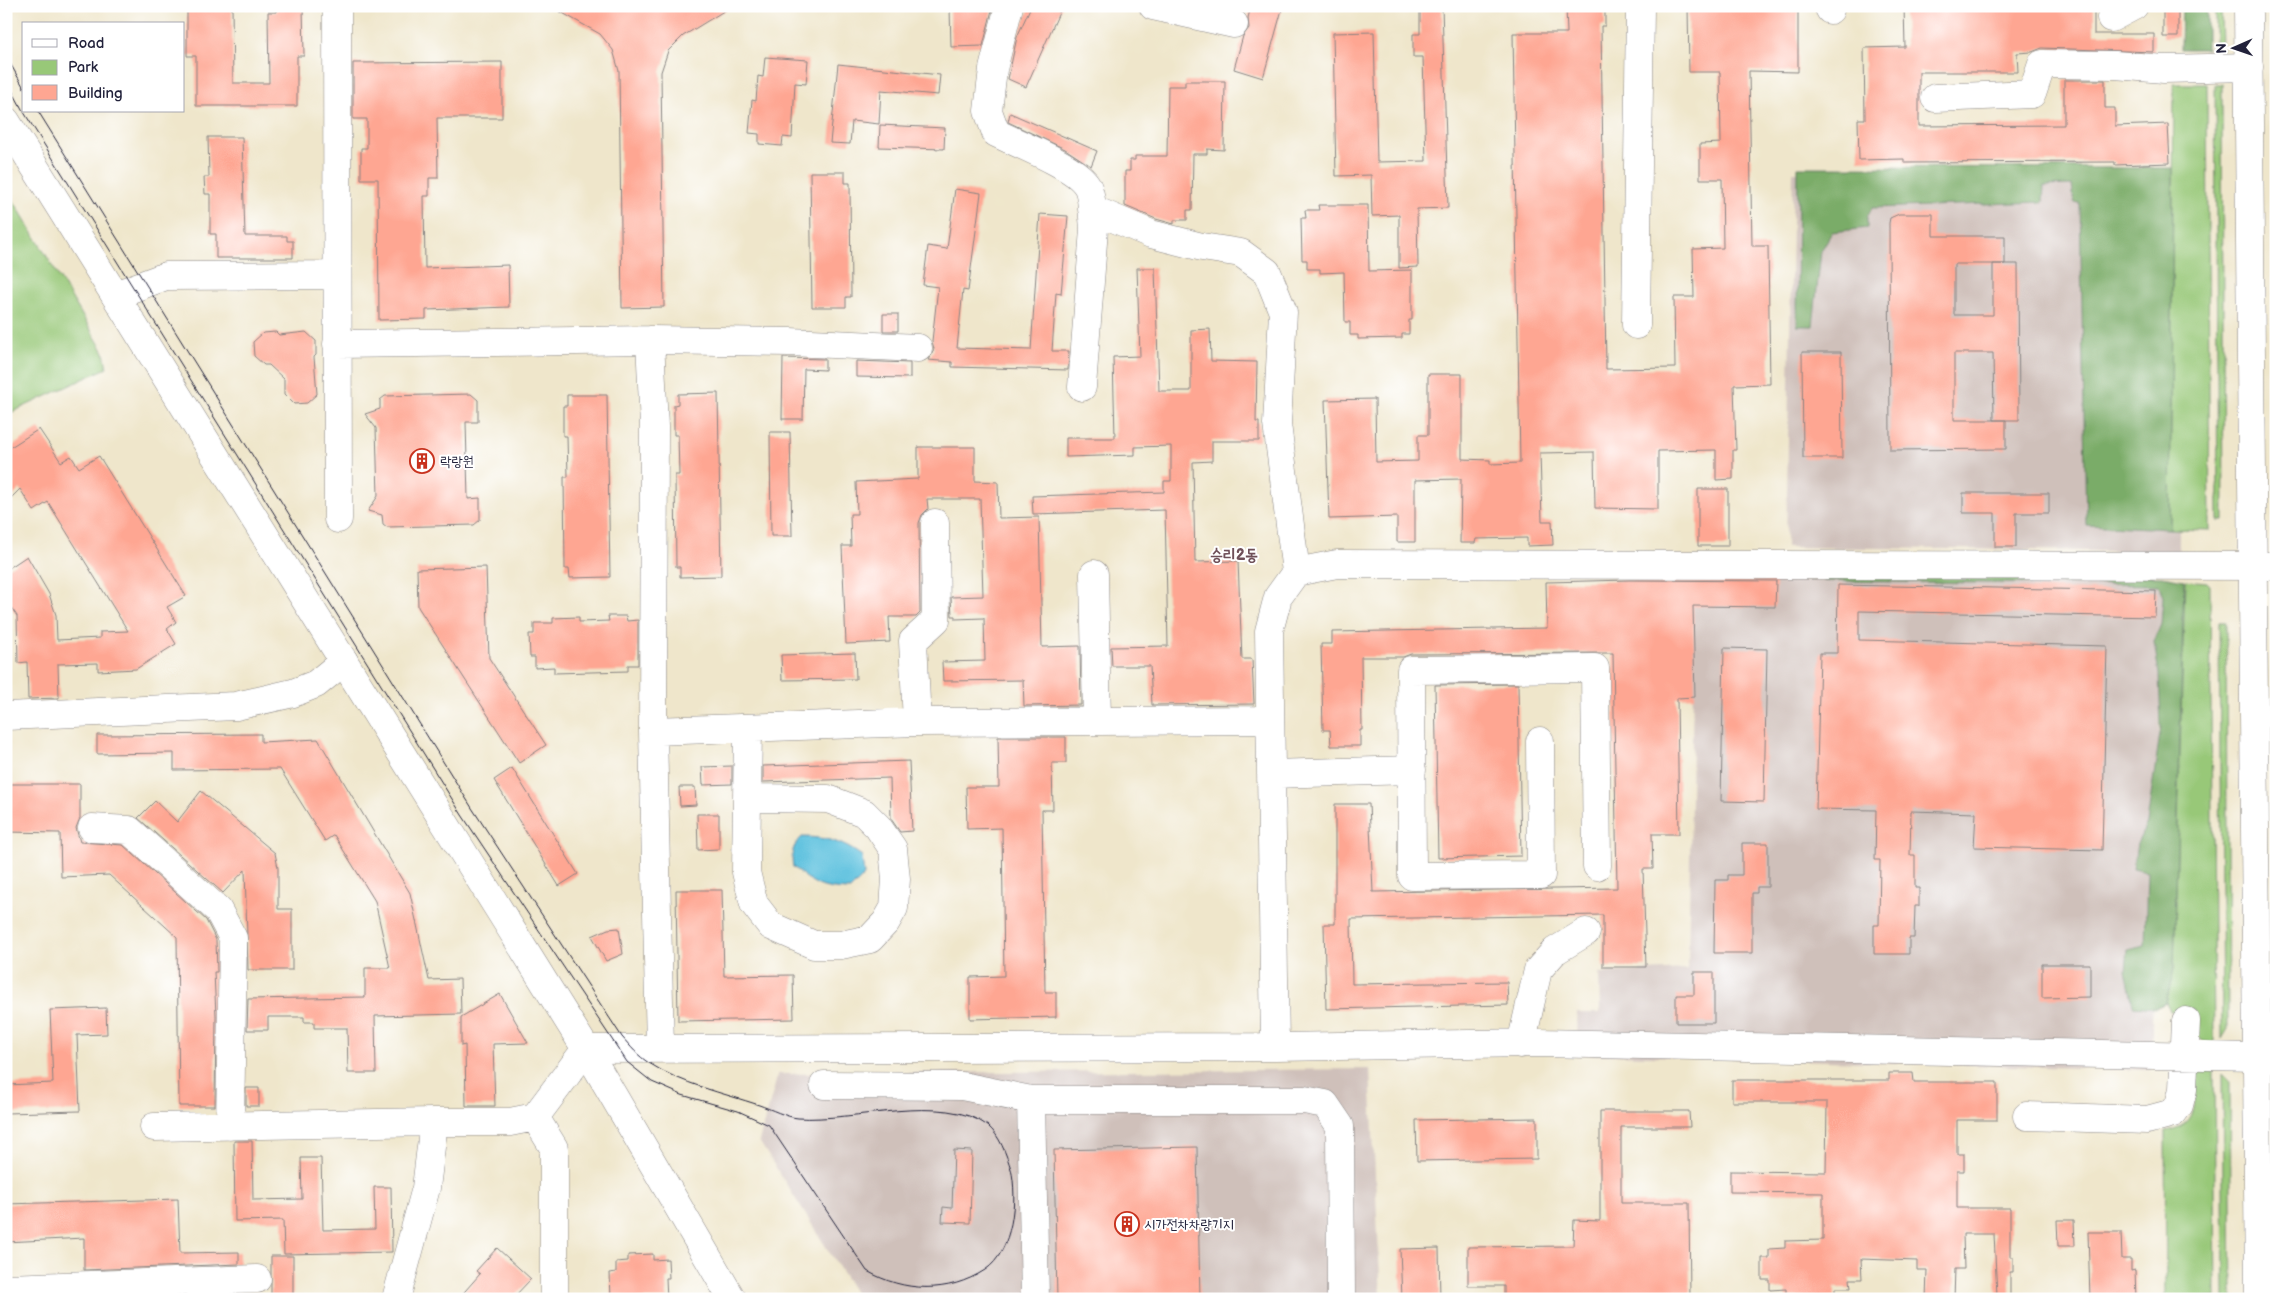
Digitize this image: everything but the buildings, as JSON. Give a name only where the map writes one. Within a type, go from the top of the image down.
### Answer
[{"type":"street","points":[[337,6],[338,519]]},
{"type":"street","points":[[1009,6],[993,69],[988,112],[996,134],[1061,164],[1087,184],[1092,209],[1094,229],[1082,387]]},
{"type":"street","points":[[1153,6],[1234,24]]},
{"type":"street","points":[[1636,325],[1640,6]]},
{"type":"street","points":[[2248,6],[2264,566],[2257,1057],[2259,1299]]},
{"type":"street","points":[[1935,98],[2032,94],[2042,64],[2114,65],[2164,69],[2249,67]]},
{"type":"street","points":[[6,121],[586,1049],[732,1299]]},
{"type":"street","points":[[1092,209],[1151,234],[1202,247],[1241,253],[1267,272],[1283,312],[1277,424],[1296,572],[1278,598],[1270,631],[1275,1047]]},
{"type":"street","points":[[115,295],[166,276],[337,275]]},
{"type":"street","points":[[337,344],[650,340],[790,342],[918,348]]},
{"type":"street","points":[[650,340],[654,427],[653,731],[660,1048]]},
{"type":"street","points":[[917,722],[913,641],[936,620],[935,523]]},
{"type":"street","points":[[1296,572],[1337,564],[2264,566]]},
{"type":"street","points":[[1094,574],[1097,721]]},
{"type":"street","points":[[6,716],[236,706],[293,693],[316,684],[344,661]]},
{"type":"street","points":[[1540,741],[1541,875],[1412,876],[1411,670],[1595,668],[1597,866]]},
{"type":"street","points":[[653,731],[917,722],[1270,720]]},
{"type":"street","points":[[748,728],[746,872],[754,904],[771,926],[814,945],[842,945],[870,939],[886,922],[894,908],[896,879],[893,849],[878,827],[864,813],[828,799],[748,798]]},
{"type":"street","points":[[1271,774],[1412,770]]},
{"type":"street","points":[[92,828],[129,830],[218,910],[233,938],[230,1126]]},
{"type":"street","points":[[1521,1044],[1538,970],[1554,951],[1586,932]]},
{"type":"street","points":[[2027,1116],[2147,1120],[2173,1113],[2179,1105],[2183,1089],[2186,1021]]},
{"type":"street","points":[[586,1049],[1275,1047],[1521,1044],[2257,1057]]},
{"type":"street","points":[[154,1127],[510,1122],[536,1117],[586,1049]]},
{"type":"street","points":[[824,1085],[962,1086],[1031,1100],[1304,1100],[1326,1104],[1340,1126],[1341,1299]]},
{"type":"street","points":[[1031,1100],[1035,1299]]},
{"type":"street","points":[[536,1117],[554,1148],[554,1299]]},
{"type":"street","points":[[396,1299],[426,1188],[434,1122]]},
{"type":"street","points":[[7,1299],[7,1288],[257,1279]]},
{"type":"shaded area","points":[[1793,172],[2179,176],[2179,552],[1786,547]]},
{"type":"shaded area","points":[[1660,579],[2163,585],[2151,1070],[1578,1054],[1577,1013],[1600,1013],[1599,973],[1688,969],[1694,627],[1660,623]]},
{"type":"shaded area","points":[[1370,1069],[1381,1299],[859,1299],[759,1141],[778,1074]]},
{"type":"green space","points":[[2182,6],[2207,6],[2207,49],[2181,49]]},
{"type":"green space","points":[[2215,6],[2221,6],[2222,50],[2215,50]]},
{"type":"green space","points":[[2174,84],[2207,84],[2210,530],[2170,529]]},
{"type":"green space","points":[[2215,84],[2222,84],[2224,521],[2218,521]]},
{"type":"green space","points":[[1798,167],[2173,168],[2170,529],[2086,525],[2080,203],[2074,202],[2072,185],[2044,186],[2043,202],[1872,208],[1867,217],[1867,228],[1832,232],[1821,251],[1813,326],[1797,326]]},
{"type":"green space","points":[[6,188],[104,352],[107,368],[6,415]]},
{"type":"green space","points":[[1823,571],[2163,576],[2184,580],[2174,969],[2166,1003],[2155,1008],[2133,1006],[2126,970],[2128,950],[2145,946],[2147,872],[2133,869],[2137,844],[2147,823],[2161,727],[2159,674],[2154,642],[2161,624],[2163,597],[2159,585],[1823,581]]},
{"type":"green space","points":[[2185,580],[2207,582],[2210,585],[2214,1043],[2203,1041],[2197,1034],[2193,1010],[2169,1011],[2166,1003],[2174,969]]},
{"type":"green space","points":[[2219,622],[2226,622],[2228,1029],[2222,1039]]},
{"type":"green space","points":[[2214,1069],[2216,1299],[2166,1299],[2165,1131],[2184,1124],[2189,1119],[2195,1105],[2195,1077],[2200,1070]]},
{"type":"green space","points":[[2222,1074],[2230,1082],[2232,1299],[2224,1299]]},
{"type":"water","points":[[802,837],[834,841],[855,851],[862,856],[864,876],[850,890],[832,889],[813,882],[793,867],[793,851]]},
{"type":"tram line","points":[[6,56],[22,84]]},
{"type":"tram line","points":[[6,79],[22,109]]},
{"type":"tram line","points":[[24,112],[462,815],[627,1062],[652,1082],[682,1095],[738,1111],[769,1125],[867,1271],[896,1283],[926,1287],[956,1283],[971,1278],[985,1270],[1002,1251],[1007,1238],[1011,1223],[1014,1194],[1011,1169],[1007,1157],[999,1140],[988,1126],[969,1116],[947,1111],[897,1111],[820,1118],[798,1118],[784,1115],[675,1077],[645,1060],[622,1037],[472,808],[39,112]]},
{"type":"place","name":"락랑원","points":[[422,461]]},
{"type":"place","name":"시가전차차량기지","points":[[1127,1224]]},
{"type":"district","name":"승리2동","points":[[1234,555]]}]
